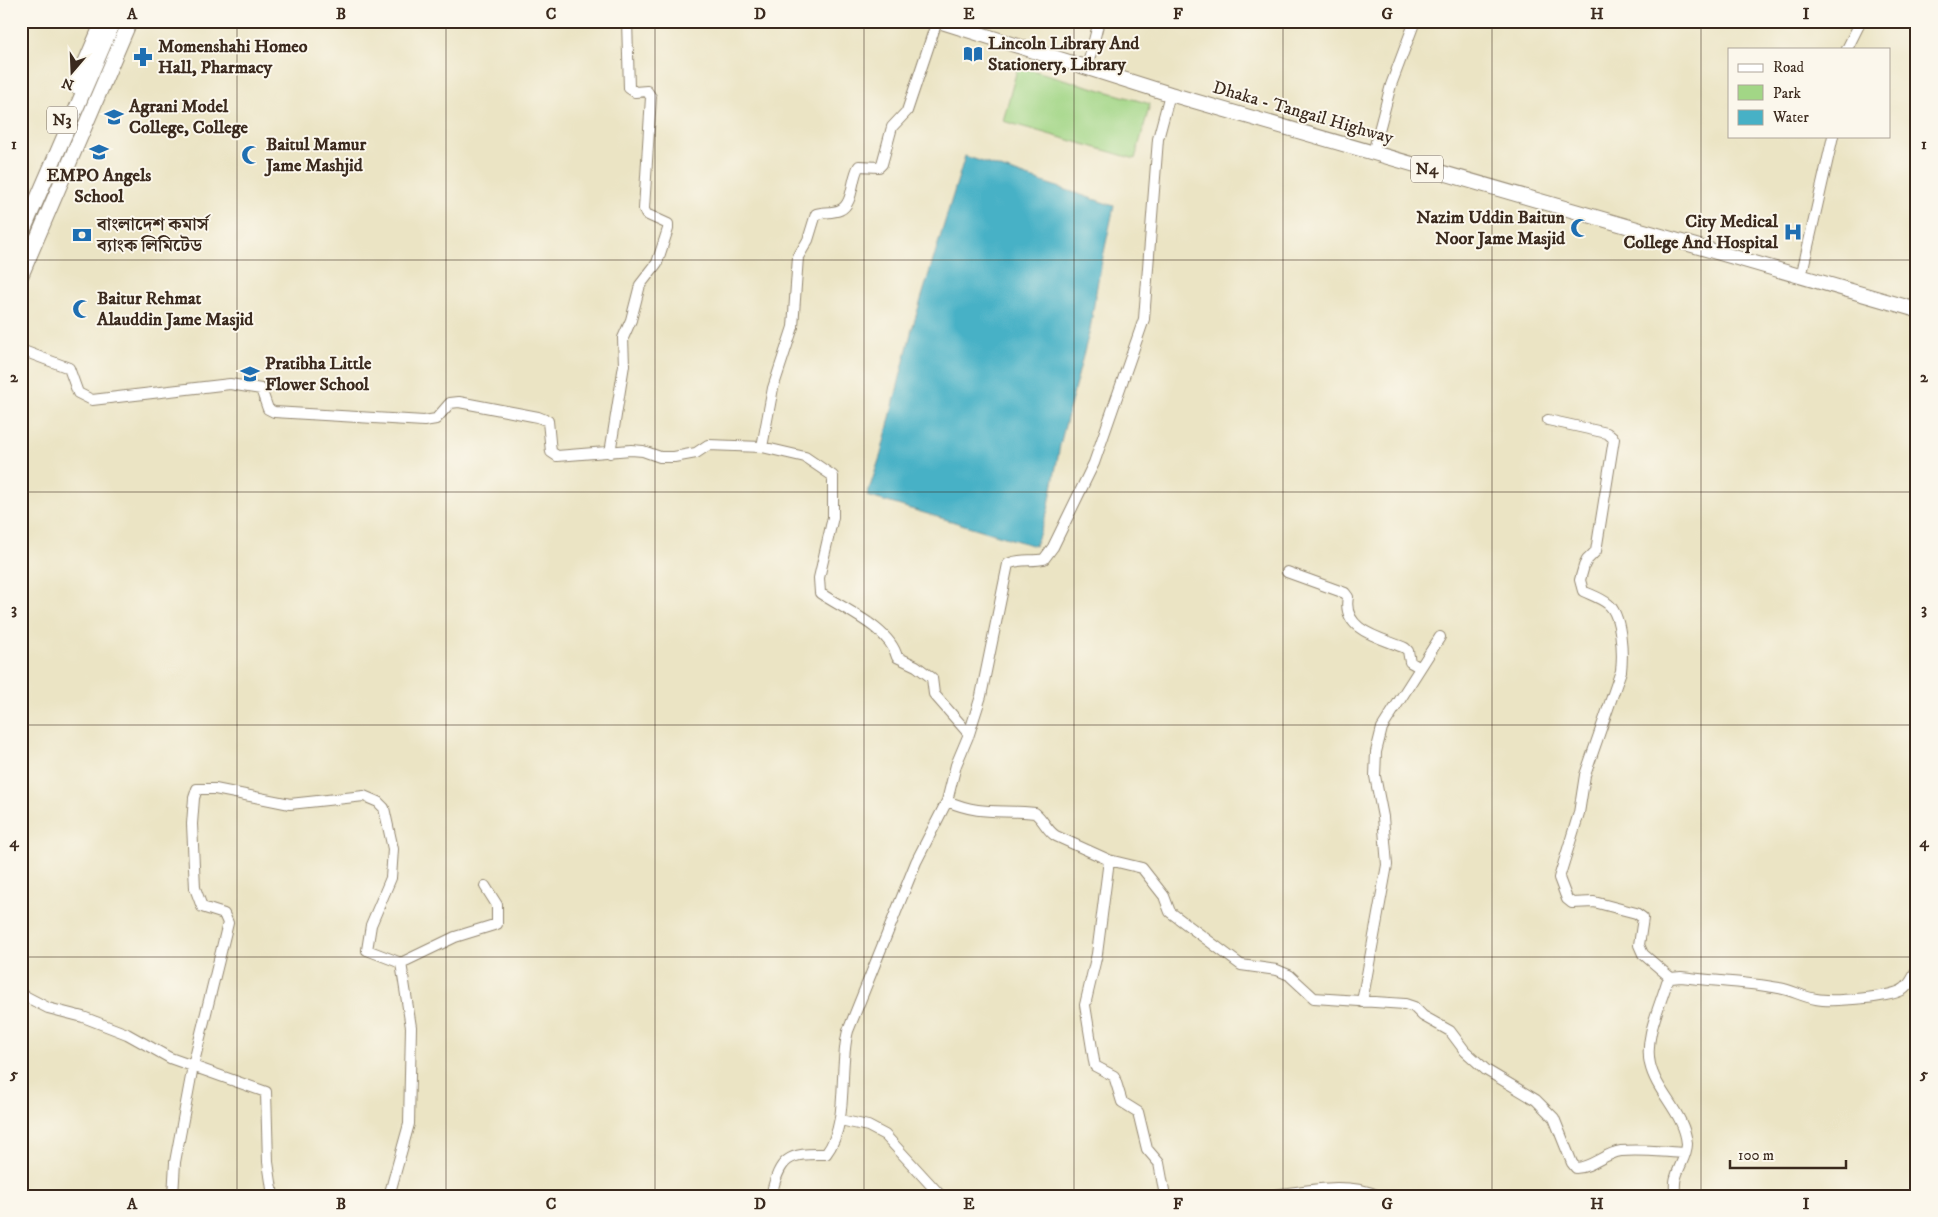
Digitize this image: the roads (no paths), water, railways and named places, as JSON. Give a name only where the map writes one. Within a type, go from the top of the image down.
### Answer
[{"type":"highway","name":"N3","points":[[21,219],[103,21]]},
{"type":"highway","points":[[21,236],[114,21]]},
{"type":"highway","name":"N3","points":[[21,276],[130,21]]},
{"type":"highway","name":"Dhaka - Tangail Highway","points":[[938,21],[1170,94],[1917,310]]},
{"type":"street","points":[[610,453],[624,365],[623,338],[631,320],[640,285],[657,263],[668,229],[668,224],[646,214],[644,209],[651,97],[647,91],[635,92],[629,88],[627,21]]},
{"type":"street","points":[[762,447],[773,388],[793,327],[798,257],[808,240],[816,214],[838,211],[849,202],[855,172],[859,166],[879,167],[882,164],[892,127],[907,111],[938,21]]},
{"type":"street","points":[[1087,68],[1099,21]]},
{"type":"street","points":[[1373,153],[1391,85],[1415,21]]},
{"type":"street","points":[[1848,48],[1862,21]]},
{"type":"street","points":[[771,1196],[775,1178],[786,1160],[802,1154],[826,1154],[834,1145],[839,1129],[843,1049],[848,1031],[909,880],[946,801],[956,765],[970,734],[981,696],[1008,564],[1016,560],[1036,561],[1044,559],[1053,547],[1094,463],[1144,318],[1158,139],[1170,94]]},
{"type":"street","points":[[1801,277],[1833,138]]},
{"type":"street","points":[[21,350],[69,368],[78,392],[92,400],[230,384],[261,389],[268,408],[274,412],[424,421],[436,419],[450,403],[459,402],[538,417],[548,421],[551,429],[552,452],[557,456],[631,450],[660,457],[674,457],[696,453],[708,445],[762,447],[805,457],[833,476],[833,517],[819,578],[820,593],[884,635],[895,649],[897,657],[916,666],[932,678],[934,694],[970,734]]},
{"type":"street","points":[[1548,420],[1607,433],[1614,439],[1596,551],[1586,560],[1580,580],[1583,592],[1609,604],[1616,618],[1622,655],[1621,671],[1585,775],[1579,813],[1559,878],[1567,898],[1572,903],[1594,902],[1636,913],[1643,918],[1639,945],[1643,954],[1671,978]]},
{"type":"street","points":[[1287,572],[1348,595],[1346,610],[1358,626],[1369,635],[1405,648],[1408,651],[1410,662],[1419,667]]},
{"type":"street","points":[[1362,1002],[1387,865],[1383,816],[1375,776],[1376,752],[1382,728],[1419,667],[1440,637]]},
{"type":"street","points":[[173,1196],[175,1162],[193,1066],[228,923],[224,914],[202,907],[195,888],[192,824],[194,798],[197,788],[215,789],[290,804],[364,796],[378,802],[384,808],[393,848],[392,878],[371,925],[367,950],[401,963],[454,938],[498,924],[497,905],[485,886]]},
{"type":"street","points":[[946,801],[967,810],[1035,813],[1042,818],[1050,833],[1109,860],[1142,868],[1164,896],[1170,912],[1241,965],[1277,970],[1289,975],[1314,998],[1410,1005],[1450,1032],[1465,1051],[1486,1070],[1536,1100],[1554,1118],[1572,1163],[1576,1168],[1583,1168],[1603,1156],[1621,1151],[1685,1153]]},
{"type":"street","points":[[1109,860],[1097,954],[1085,1005],[1094,1061],[1099,1069],[1114,1076],[1122,1102],[1138,1112],[1147,1149],[1158,1163],[1165,1196]]},
{"type":"street","points":[[388,1196],[409,1124],[411,1027],[401,963]]},
{"type":"street","points":[[1674,1196],[1676,1178],[1687,1146],[1686,1139],[1672,1105],[1659,1085],[1650,1064],[1650,1041],[1667,982],[1671,978],[1681,977],[1781,988],[1816,1000],[1829,1000],[1894,994],[1904,989],[1913,979],[1917,969]]},
{"type":"street","points":[[21,994],[48,1008],[82,1017],[127,1034],[170,1058],[266,1092],[268,1162],[273,1196]]},
{"type":"street","points":[[840,1120],[868,1126],[885,1134],[941,1196]]},
{"type":"street","points":[[1268,1196],[1332,1188],[1359,1189],[1379,1196]]},
{"type":"water","points":[[965,156],[1114,206],[1098,280],[1090,329],[1060,445],[1048,510],[1035,546],[867,496],[881,454],[912,329]]},
{"type":"place","name":"Lincoln Library And Stationery, Library","points":[[973,54]]},
{"type":"place","name":"Momenshahi Homeo Hall, Pharmacy","points":[[143,57]]},
{"type":"place","name":"Agrani Model College, College","points":[[114,117]]},
{"type":"place","name":"EMPO Angels School","points":[[99,152]]},
{"type":"place","name":"Baitul Mamur Jame Mashjid","points":[[251,155]]},
{"type":"place","name":"Nazim Uddin Baitun Noor Jame Masjid","points":[[1580,228]]},
{"type":"place","name":"City Medical College And Hospital","points":[[1793,232]]},
{"type":"place","name":"বাংলাদেশ কমার্স ব্যাংক লিমিটেড","points":[[82,235]]},
{"type":"place","name":"Baitur Rehmat Alauddin Jame Masjid","points":[[82,309]]},
{"type":"place","name":"Pratibha Little Flower School","points":[[250,374]]}]
